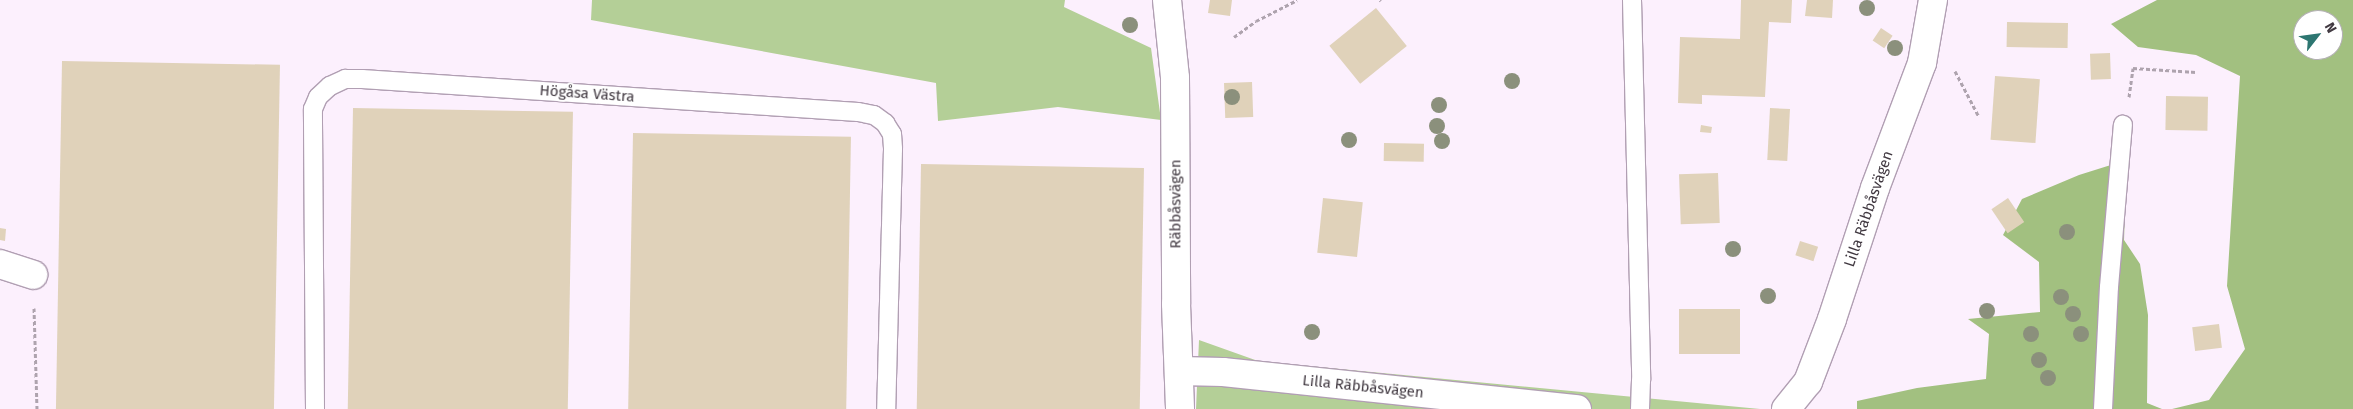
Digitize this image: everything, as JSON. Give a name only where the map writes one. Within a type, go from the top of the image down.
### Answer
[{"type":"street","name":"Räbbåsvägen","points":[[1167,0],[1175,78],[1176,304],[1180,409]]},
{"type":"street","name":"Lilla Räbbåsvägen","points":[[1786,409],[1808,382],[1832,319],[1878,180],[1922,63],[1933,0]]},
{"type":"street","points":[[0,264],[33,275]]},
{"type":"street","name":"Lilla Räbbåsvägen","points":[[1180,371],[1223,372],[1577,409]]},
{"type":"lane","points":[[1632,0],[1641,380],[1640,409]]},
{"type":"lane","name":"Högåsa Västra","points":[[315,409],[312,109],[318,97],[330,86],[345,79],[848,112],[874,116],[884,123],[892,134],[893,149],[886,409]]},
{"type":"lane","points":[[2103,409],[2109,287],[2123,125]]},
{"type":"path","points":[[1234,37],[1256,21],[1296,0]]},
{"type":"path","points":[[2123,125],[2128,112],[2133,68],[2196,72]]},
{"type":"path","points":[[33,275],[37,409]]},
{"type":"green space","points":[[592,0],[1065,0],[1064,7],[1151,48],[1161,120],[1058,107],[938,121],[936,83],[591,20]]},
{"type":"green space","points":[[2157,0],[2353,0],[2353,409],[2172,409],[2209,400],[2245,349],[2227,286],[2240,76],[2196,55],[2138,47],[2111,24]]},
{"type":"green space","points":[[2114,164],[2126,183],[2124,240],[2140,264],[2148,315],[2147,403],[2162,409],[1857,409],[1857,401],[1917,388],[1986,379],[1989,334],[1968,319],[2040,312],[2039,262],[2003,235],[2022,199],[2079,175]]},
{"type":"green space","points":[[1199,340],[1258,361],[1760,409],[1196,409]]},
{"type":"building","points":[[1210,0],[1232,0],[1230,16],[1208,13]]},
{"type":"building","points":[[1741,0],[1792,0],[1791,23],[1769,22],[1765,97],[1702,95],[1702,104],[1678,103],[1680,37],[1740,39]]},
{"type":"building","points":[[1807,0],[1833,0],[1832,18],[1805,16]]},
{"type":"building","points":[[1376,8],[1407,46],[1360,84],[1329,46]]},
{"type":"building","points":[[2007,22],[2068,23],[2068,48],[2007,47]]},
{"type":"building","points":[[1881,28],[1893,36],[1884,48],[1873,40]]},
{"type":"building","points":[[2110,53],[2111,79],[2091,80],[2090,54]]},
{"type":"building","points":[[62,61],[280,65],[274,409],[56,409]]},
{"type":"building","points":[[1995,76],[2040,79],[2035,143],[1991,140]]},
{"type":"building","points":[[1252,82],[1253,117],[1225,118],[1224,83]]},
{"type":"building","points":[[2166,96],[2208,97],[2207,131],[2165,130]]},
{"type":"building","points":[[353,108],[573,112],[568,409],[348,409]]},
{"type":"building","points":[[1770,108],[1790,109],[1787,161],[1767,160]]},
{"type":"building","points":[[1701,125],[1712,127],[1711,133],[1700,132]]},
{"type":"building","points":[[633,133],[851,137],[846,409],[628,409]]},
{"type":"building","points":[[1384,143],[1424,144],[1424,162],[1384,161]]},
{"type":"building","points":[[921,164],[1144,168],[1140,409],[917,409]]},
{"type":"building","points":[[1718,173],[1720,223],[1681,224],[1679,174]]},
{"type":"building","points":[[1323,198],[1363,202],[1357,257],[1317,253]]},
{"type":"building","points":[[2008,198],[2024,222],[2008,233],[1991,209]]},
{"type":"building","points":[[0,228],[6,229],[5,241],[0,240]]},
{"type":"building","points":[[1800,241],[1818,247],[1813,261],[1795,255]]},
{"type":"building","points":[[1679,309],[1740,309],[1740,354],[1679,354]]},
{"type":"building","points":[[2219,324],[2222,348],[2195,351],[2192,327]]}]
